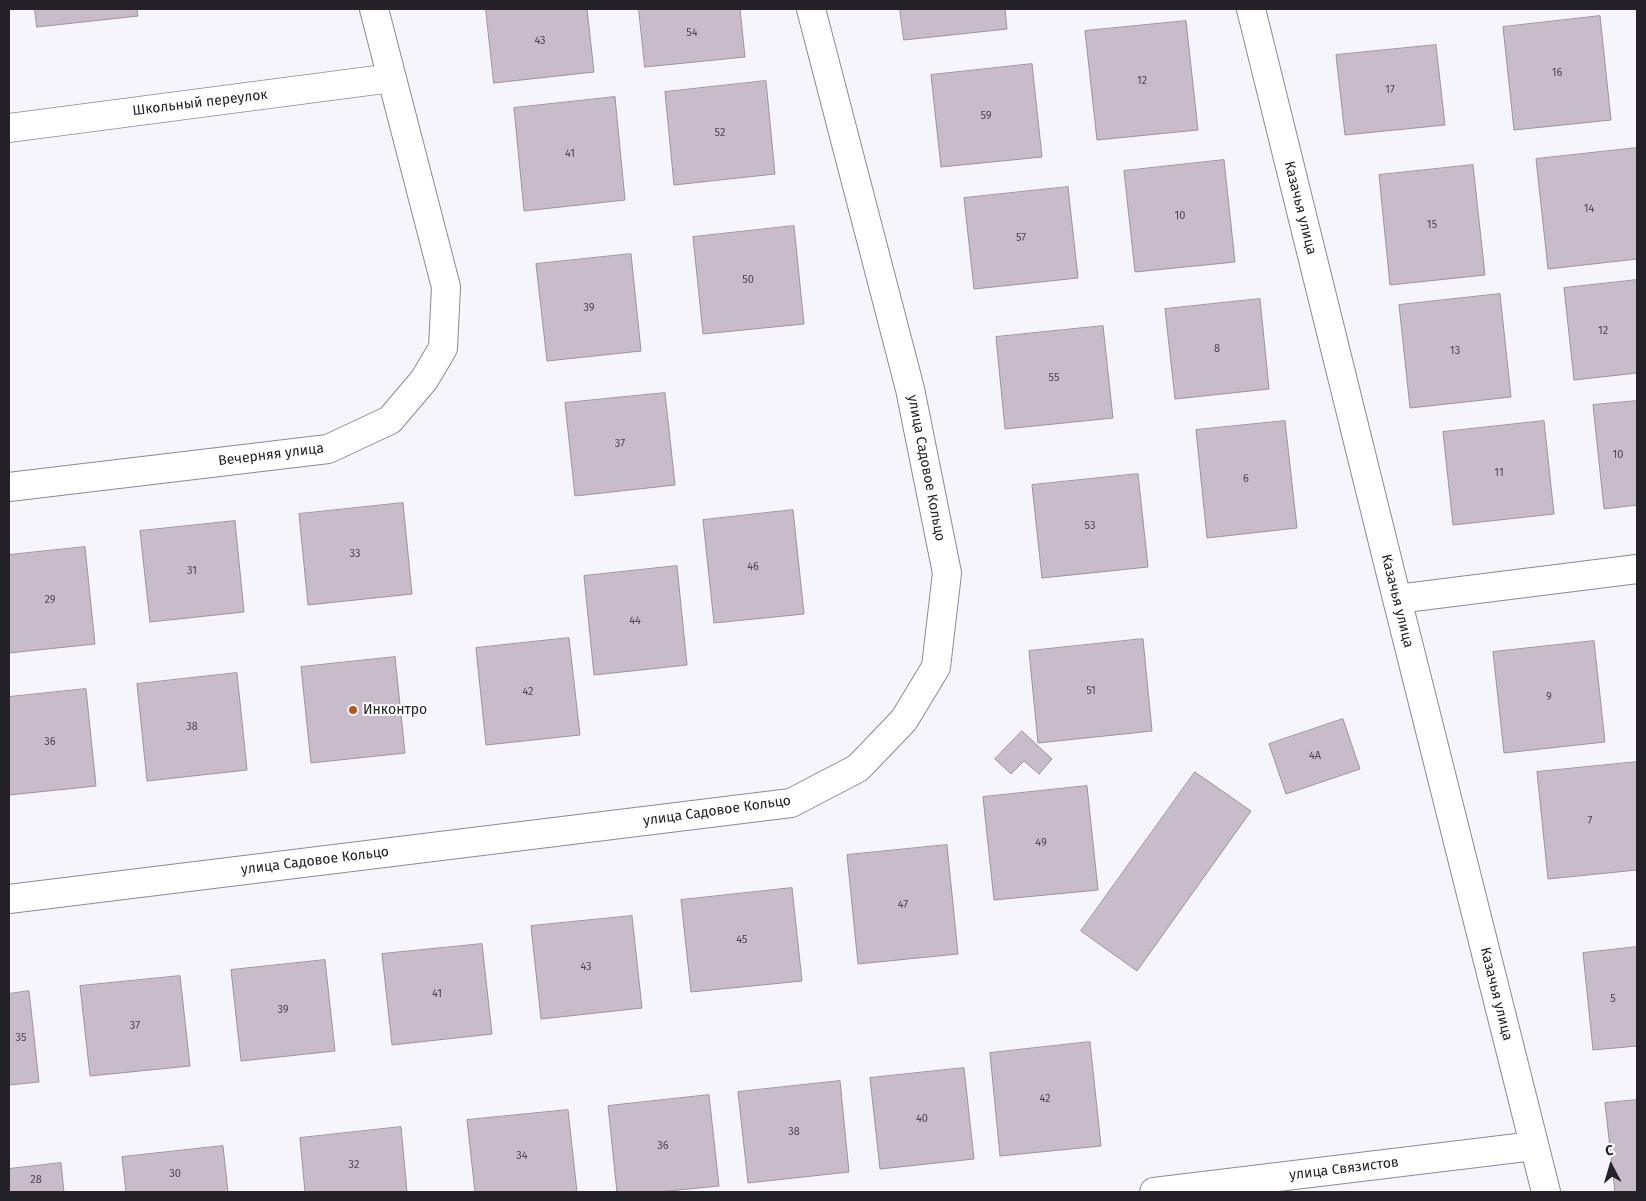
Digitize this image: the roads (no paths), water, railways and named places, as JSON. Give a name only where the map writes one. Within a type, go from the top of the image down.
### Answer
[{"type":"street","name":"Вечерняя улица","points":[[9,487],[328,449],[390,420],[424,380],[443,348],[446,287],[374,9]]},
{"type":"street","name":"улица Садовое Кольцо","points":[[9,899],[791,803],[858,768],[904,720],[936,667],[946,573],[910,389],[811,9]]},
{"type":"street","name":"Казачья улица","points":[[1251,9],[1546,1192]]},
{"type":"street","name":"Школьный переулок","points":[[9,128],[392,78]]},
{"type":"street","points":[[1397,599],[1637,569]]},
{"type":"street","name":"улица Связистов","points":[[1154,1192],[1534,1146]]},
{"type":"place","name":"Инконтро","points":[[353,710]]}]
